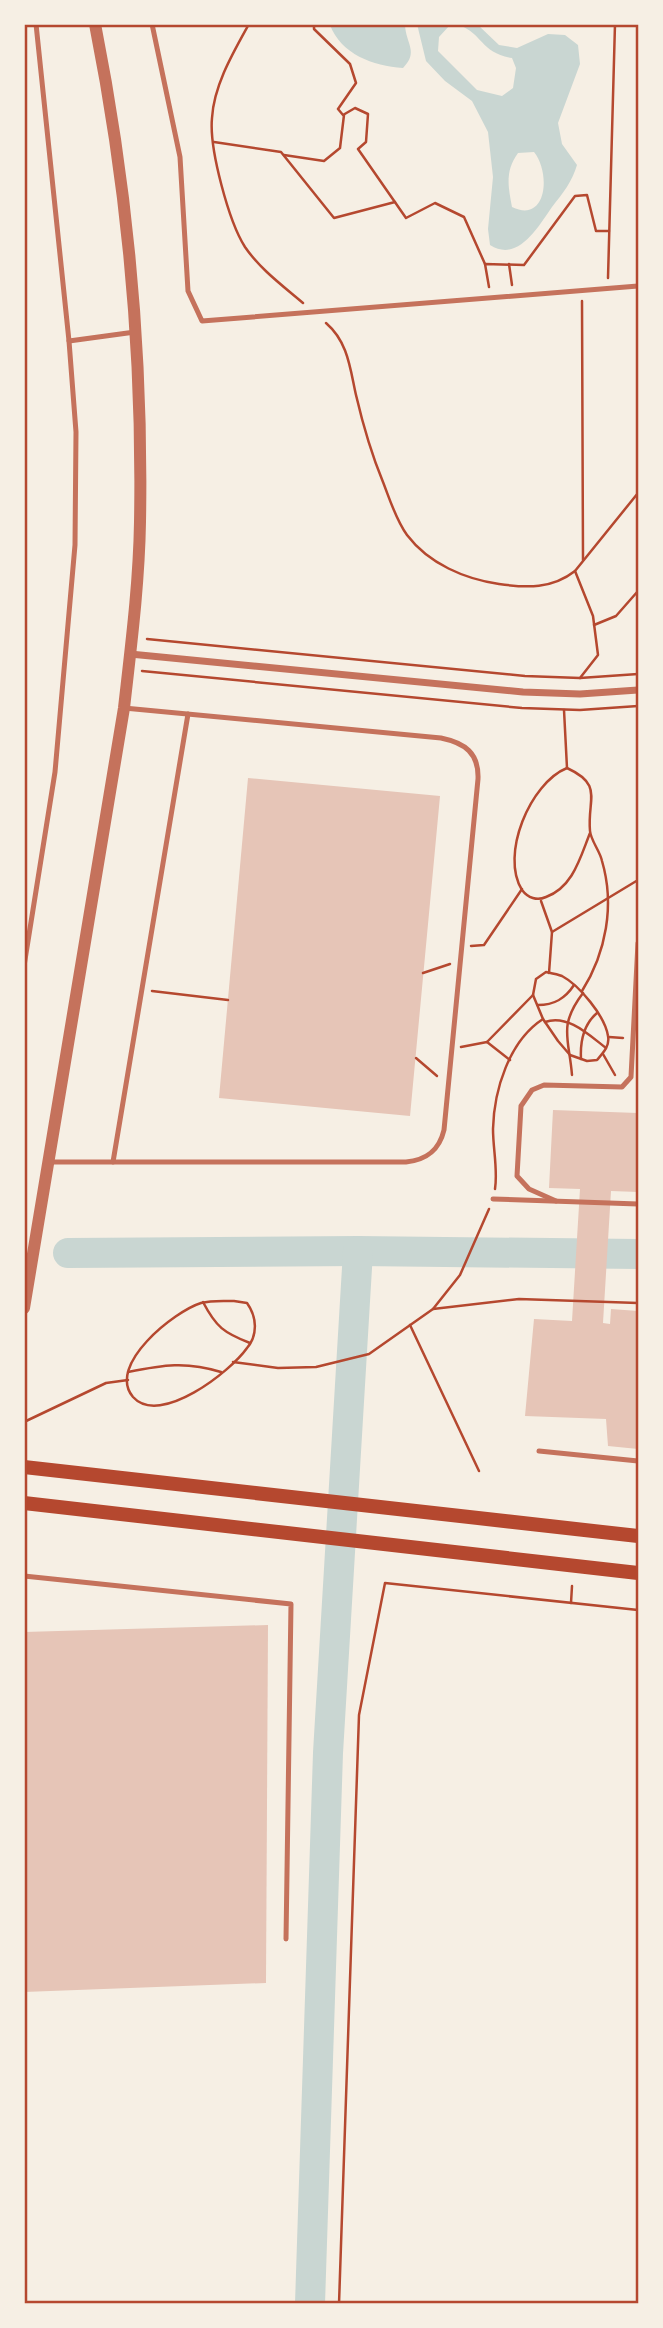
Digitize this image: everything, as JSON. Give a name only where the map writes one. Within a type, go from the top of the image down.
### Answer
[{"type":"main road","points":[[24,1467],[639,1536]]},
{"type":"main road","points":[[24,1503],[639,1573]]},
{"type":"street","points":[[24,1308],[124,708],[140,524],[137,332],[119,155],[95,24]]},
{"type":"street","points":[[130,654],[523,692],[580,694],[639,690]]},
{"type":"lane","points":[[24,966],[55,772],[75,545],[76,432],[36,24]]},
{"type":"lane","points":[[152,24],[180,157],[188,291],[202,321],[639,286]]},
{"type":"lane","points":[[69,341],[137,332]]},
{"type":"lane","points":[[48,1162],[415,1161],[431,1155],[442,1138],[478,771],[476,759],[470,750],[458,742],[441,738],[124,708]]},
{"type":"lane","points":[[113,1162],[188,714]]},
{"type":"lane","points":[[556,1201],[529,1189],[517,1176],[522,1106],[532,1090],[544,1086],[622,1087],[631,1077],[639,943]]},
{"type":"lane","points":[[493,1199],[639,1204]]},
{"type":"lane","points":[[539,1451],[639,1461]]},
{"type":"lane","points":[[24,1576],[291,1604],[286,1939]]},
{"type":"path","points":[[249,24],[225,71],[211,120],[224,195],[244,246],[259,265],[342,340],[366,439],[393,509],[407,536],[455,573],[484,582],[540,587],[564,579],[575,571],[639,493]]},
{"type":"path","points":[[314,24],[314,30],[351,64],[356,83],[338,109],[345,114]]},
{"type":"path","points":[[608,288],[615,24]]},
{"type":"path","points":[[345,114],[355,108],[368,114],[366,142],[358,149],[406,218],[435,203],[464,217],[485,264],[490,297]]},
{"type":"path","points":[[284,155],[324,161],[340,148],[345,114]]},
{"type":"path","points":[[214,142],[281,152],[334,218],[395,202]]},
{"type":"path","points":[[485,264],[524,265],[575,196],[587,195],[596,231],[609,231]]},
{"type":"path","points":[[509,264],[513,295]]},
{"type":"path","points":[[582,290],[583,560]]},
{"type":"path","points":[[575,571],[593,616],[598,655],[580,678]]},
{"type":"path","points":[[594,625],[616,616],[639,591]]},
{"type":"path","points":[[132,638],[525,676],[580,678],[639,674]]},
{"type":"path","points":[[128,670],[564,710],[639,706]]},
{"type":"path","points":[[564,710],[567,768]]},
{"type":"path","points":[[567,768],[589,782],[592,796],[590,833],[576,870],[559,892],[540,900],[529,897],[522,889],[516,873],[516,845],[525,814],[533,798],[547,782],[567,768]]},
{"type":"path","points":[[573,1086],[567,1022],[603,945],[608,911],[602,861],[590,833]]},
{"type":"path","points":[[552,932],[639,880]]},
{"type":"path","points":[[461,947],[484,945],[522,889]]},
{"type":"path","points":[[540,900],[552,932],[549,973]]},
{"type":"path","points":[[423,973],[460,961]]},
{"type":"path","points":[[452,1049],[487,1042],[533,995],[536,979],[546,972],[561,976],[583,992],[609,1037],[607,1049],[597,1060],[570,1055],[544,1020],[533,995]]},
{"type":"path","points":[[538,1005],[549,1005],[560,1000],[574,985]]},
{"type":"path","points":[[142,989],[228,1000]]},
{"type":"path","points":[[581,1059],[580,1045],[584,1031],[590,1018],[597,1013]]},
{"type":"path","points":[[233,1362],[278,1368],[316,1367],[369,1354],[433,1309],[460,1275],[493,1199],[496,1183],[493,1128],[498,1095],[503,1075],[523,1035],[544,1020],[553,1019],[567,1022],[584,1031],[607,1049]]},
{"type":"path","points":[[487,1042],[510,1060]]},
{"type":"path","points":[[603,1054],[622,1087]]},
{"type":"path","points":[[416,1058],[448,1085]]},
{"type":"path","points":[[433,1309],[519,1299],[639,1303]]},
{"type":"path","points":[[203,1302],[213,1322],[223,1331],[250,1343]]},
{"type":"path","points":[[203,1302],[247,1303],[255,1314],[255,1330],[250,1343],[221,1373],[190,1395],[173,1403],[146,1404],[135,1399],[129,1390],[128,1372],[134,1359],[155,1332],[184,1311],[203,1302]]},
{"type":"path","points":[[410,1325],[479,1471]]},
{"type":"path","points":[[128,1372],[173,1364],[190,1365],[221,1373]]},
{"type":"path","points":[[24,1422],[106,1383],[128,1380]]},
{"type":"path","points":[[340,2304],[359,1714],[385,1583],[639,1610]]},
{"type":"path","points":[[572,1586],[572,1603]]},
{"type":"shaded area","points":[[417,24],[450,25],[439,37],[438,51],[477,90],[502,96],[513,88],[516,68],[512,58],[494,52],[473,33],[459,25],[478,25],[499,45],[517,48],[548,34],[565,35],[578,45],[580,64],[558,123],[562,144],[577,165],[573,177],[534,233],[518,246],[500,249],[490,245],[488,229],[493,177],[488,132],[472,101],[445,81],[426,61]],"holes":[[[534,152],[544,183],[539,203],[533,209],[512,207],[509,179],[511,166],[518,153]]]},
{"type":"shaded area","points":[[330,25],[405,25],[411,52],[408,62],[403,68],[380,65],[359,57],[342,44]]},
{"type":"building","points":[[248,778],[440,796],[410,1116],[219,1098]]},
{"type":"building","points":[[553,1110],[638,1113],[638,1192],[611,1191],[603,1323],[610,1324],[611,1309],[638,1311],[638,1449],[608,1446],[606,1419],[525,1416],[534,1319],[572,1321],[580,1189],[549,1188]]},
{"type":"building","points":[[268,1625],[266,1983],[24,1992],[24,1632]]},
{"type":"waterway","points":[[68,1253],[358,1251],[638,1254]]},
{"type":"waterway","points":[[310,2304],[328,1753],[358,1251]]}]
